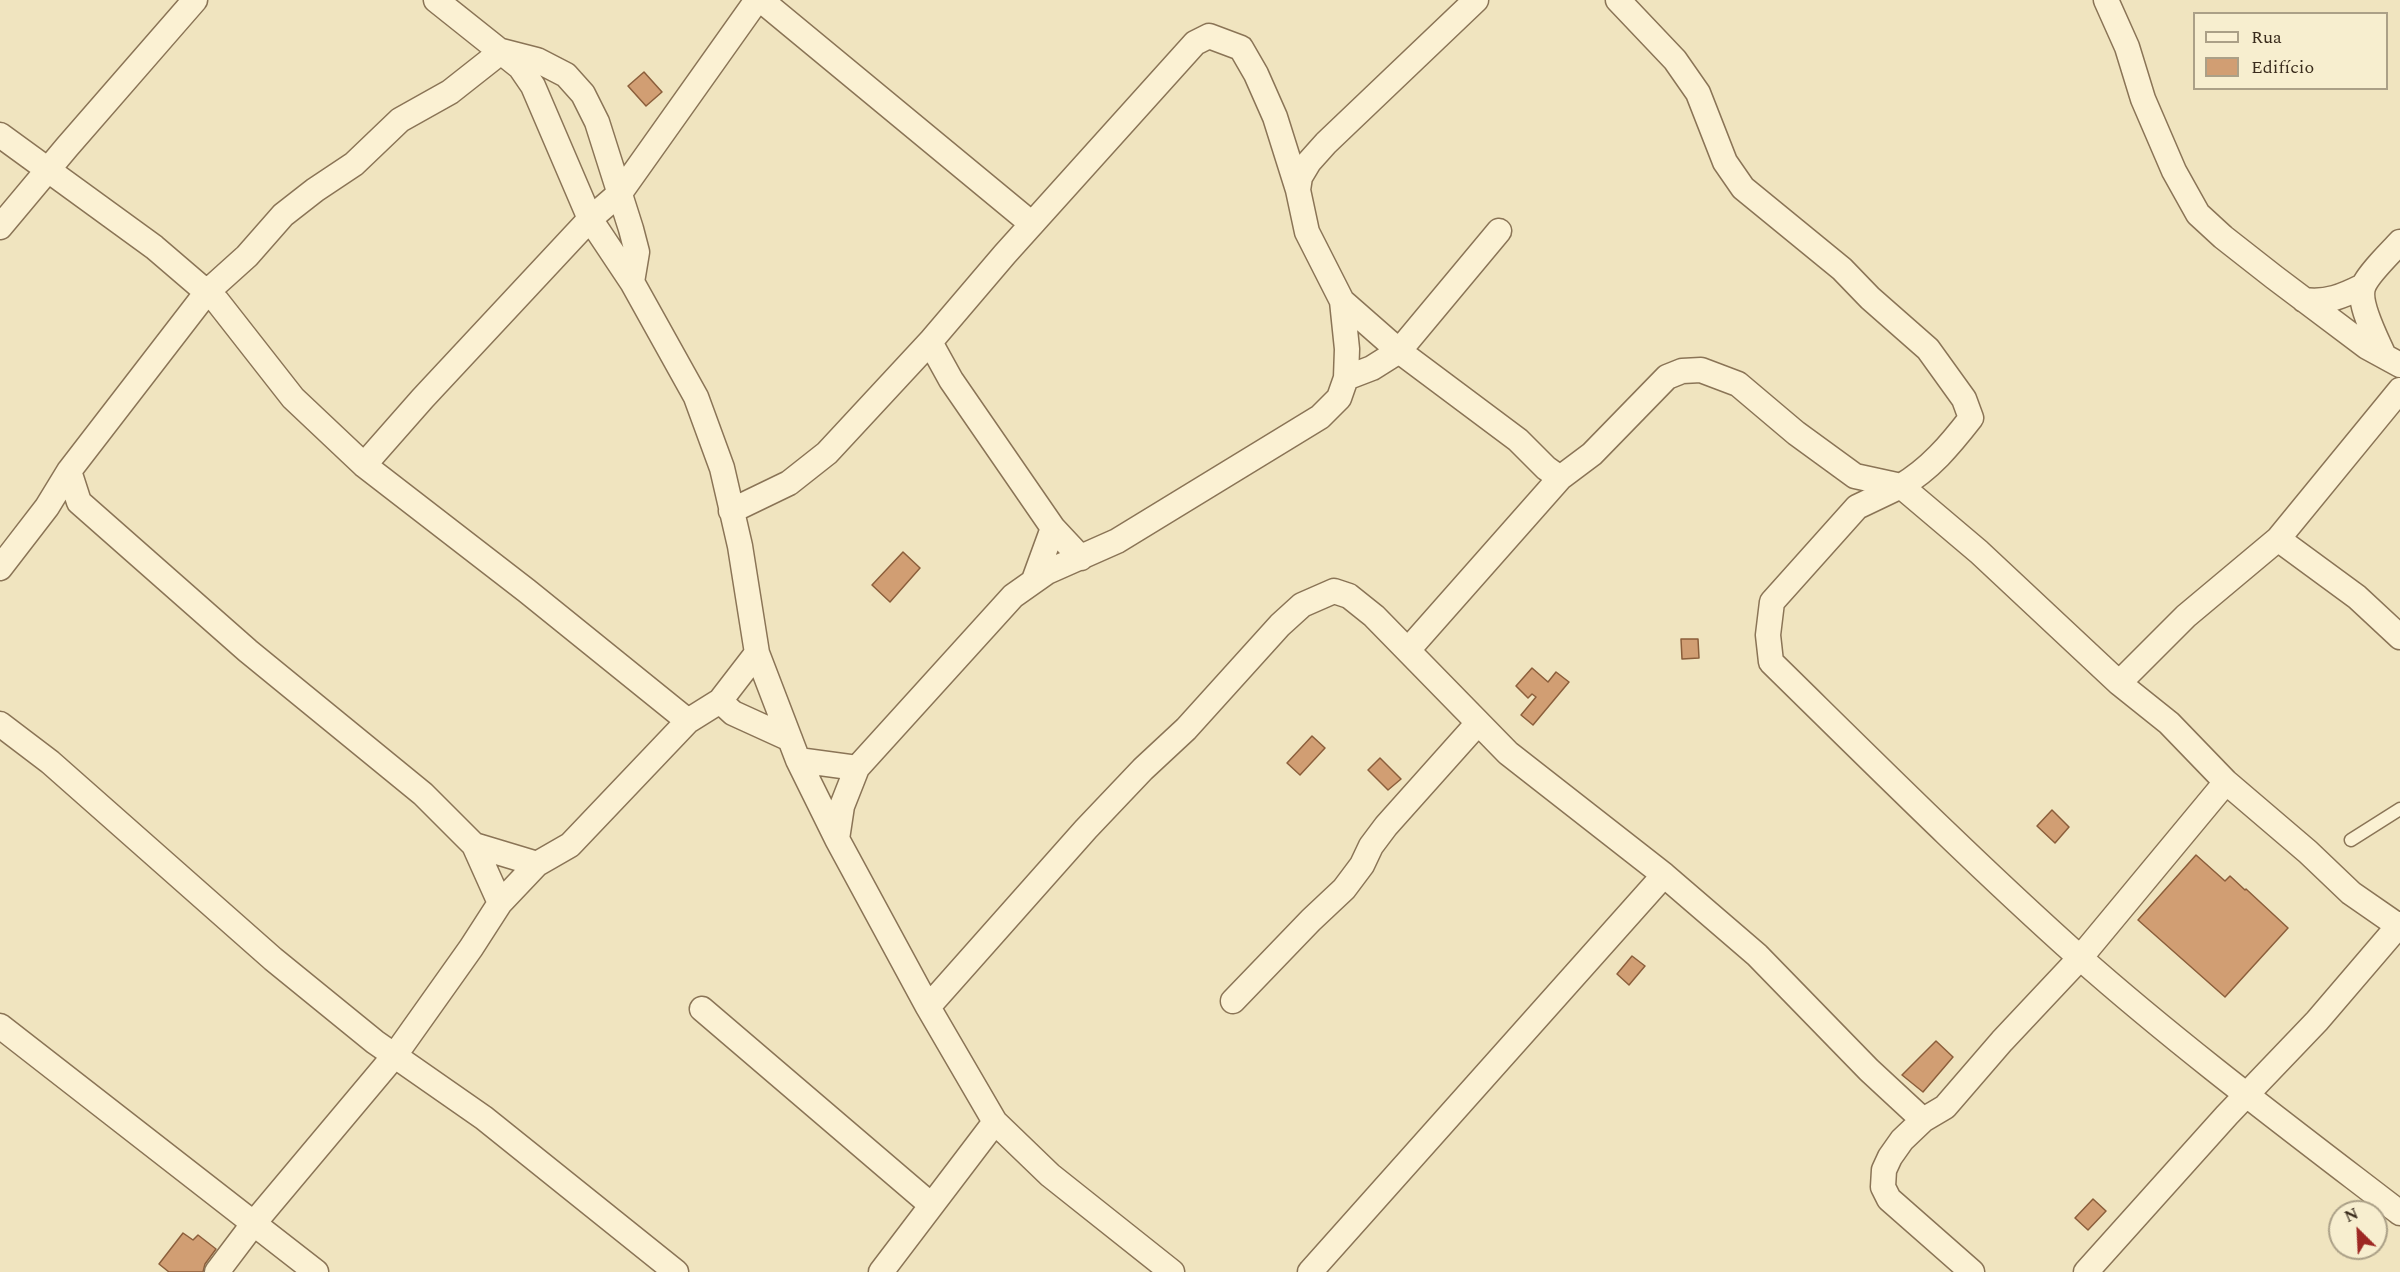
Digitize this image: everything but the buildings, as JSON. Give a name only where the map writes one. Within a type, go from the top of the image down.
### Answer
[{"type":"street","points":[[0,227],[195,0]]},
{"type":"street","points":[[436,0],[502,51],[520,67],[533,86],[590,219],[632,282],[696,397],[722,468],[740,546],[756,653],[794,749],[837,839],[928,1007],[995,1122],[1050,1175],[1172,1272]]},
{"type":"street","points":[[364,465],[423,398],[590,219],[620,193],[759,0],[1032,224]]},
{"type":"street","points":[[1298,190],[1300,177],[1315,156],[1476,0]]},
{"type":"street","points":[[1618,0],[1675,60],[1698,93],[1725,162],[1743,188],[1842,270],[1928,349],[1964,399],[1971,418],[1935,461],[1920,475],[1857,507],[1772,602],[1768,635],[1771,662],[1985,871],[2080,958],[2246,1094],[2400,1213]]},
{"type":"street","points":[[2106,0],[2127,47],[2144,99],[2174,171],[2198,214],[2223,237],[2304,300],[2367,347],[2392,360]]},
{"type":"street","points":[[731,511],[789,483],[827,453],[930,342],[1032,224],[1195,44],[1209,36],[1241,48],[1275,117],[1298,190],[1307,232],[1342,301],[1347,349],[1346,378],[1339,398],[1320,417],[1117,541],[1047,572],[1013,596],[857,768],[842,806],[837,839]]},
{"type":"street","points":[[502,51],[537,60],[566,75],[583,94],[597,122],[637,252],[632,282]]},
{"type":"street","points":[[0,568],[47,507],[69,471],[207,292],[247,256],[283,215],[354,164],[400,120],[450,92],[502,51]]},
{"type":"street","points":[[0,135],[154,247],[217,301],[293,399],[364,465],[509,576],[688,721]]},
{"type":"street","points":[[1346,378],[1372,368],[1399,351],[1499,231]]},
{"type":"street","points":[[2304,300],[2320,302],[2333,299],[2363,286],[2400,242]]},
{"type":"street","points":[[2363,286],[2365,311],[2392,360]]},
{"type":"street","points":[[1342,301],[1399,351],[1518,440],[1546,468],[1560,478]]},
{"type":"street","points":[[930,342],[951,380],[1053,528],[1081,558]]},
{"type":"street","points":[[1408,650],[1560,478],[1592,454],[1666,377],[1682,371],[1701,370],[1738,384],[1796,433],[1855,476],[1901,486],[1979,552],[2119,683],[2169,723],[2226,782],[2308,852],[2351,893],[2399,926],[2317,1021],[2246,1094],[2093,1270]]},
{"type":"street","points":[[2119,683],[2186,616],[2278,539],[2400,390]]},
{"type":"street","points":[[69,471],[79,502],[248,651],[423,794],[474,845],[500,903]]},
{"type":"street","points":[[47,507],[79,502]]},
{"type":"street","points":[[1034,580],[1053,528]]},
{"type":"street","points":[[2278,539],[2356,597],[2400,637]]},
{"type":"street","points":[[928,1007],[1086,829],[1143,769],[1186,729],[1254,653],[1302,605],[1334,591],[1348,596],[1374,616],[1508,753],[1664,875],[1757,955],[1869,1070],[1923,1120]]},
{"type":"street","points":[[216,1272],[395,1054],[471,948],[500,903],[537,864],[570,845],[688,721],[720,701],[756,653]]},
{"type":"street","points":[[720,701],[733,713],[794,749],[857,768]]},
{"type":"street","points":[[1233,1001],[1344,889],[1386,826],[1478,723]]},
{"type":"street","points":[[0,724],[50,762],[273,959],[375,1042],[484,1118],[676,1272]]},
{"type":"street","points":[[1972,1272],[1889,1199],[1883,1187],[1884,1170],[1890,1156],[1902,1140],[1923,1120],[1945,1107],[2002,1041],[2080,958],[2226,782]]},
{"type":"street","points":[[474,845],[537,864]]},
{"type":"street","points":[[1310,1272],[1664,875]]},
{"type":"street","points":[[702,1009],[930,1204]]},
{"type":"street","points":[[0,1026],[316,1272]]},
{"type":"street","points":[[886,1270],[930,1204],[995,1122]]},
{"type":"lane","points":[[2351,840],[2400,809]]}]
